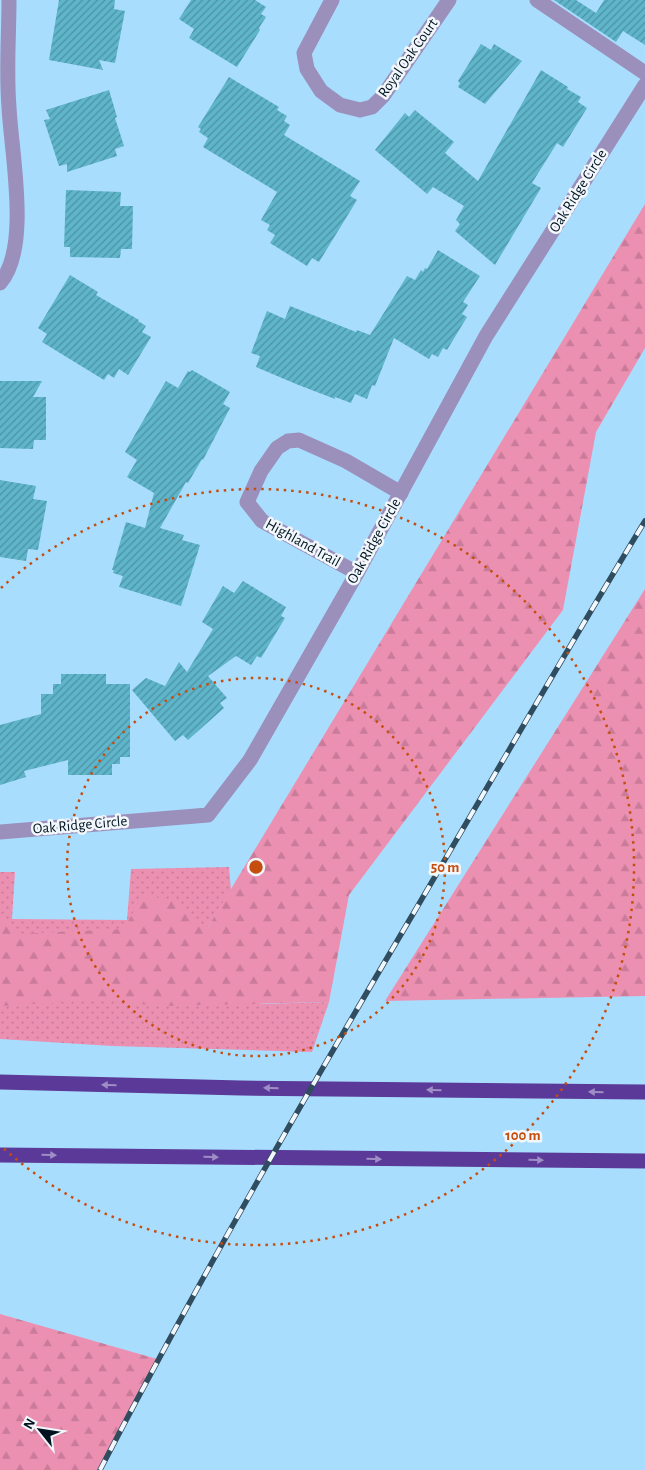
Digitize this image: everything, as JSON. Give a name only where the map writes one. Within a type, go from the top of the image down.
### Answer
[{"type":"highway","points":[[0,1082],[242,1088],[645,1092]]},
{"type":"highway","points":[[0,1155],[645,1162]]},
{"type":"street","points":[[0,283],[7,274],[17,241],[16,191],[8,105],[10,0]]},
{"type":"street","name":"Royal Oak Court","points":[[332,0],[304,53],[307,69],[321,91],[340,105],[360,110],[372,107],[384,96],[449,0]]},
{"type":"street","points":[[537,0],[645,73]]},
{"type":"street","name":"Oak Ridge Circle","points":[[0,832],[208,815],[250,760],[357,573],[486,336],[645,85]]},
{"type":"street","name":"Highland Trail","points":[[357,573],[262,521],[247,502],[261,471],[277,448],[288,441],[299,440],[346,461],[401,493]]},
{"type":"green space","points":[[645,204],[645,348],[596,432],[563,610],[349,895],[329,1002],[160,1006],[101,1000],[0,1006],[0,917],[15,934],[124,929],[143,894],[178,903],[191,919],[208,927]]},
{"type":"green space","points":[[645,589],[645,996],[385,1001]]},
{"type":"green space","points":[[229,867],[231,890],[208,927],[261,1004],[329,1002],[312,1052],[112,1046],[0,1039],[0,872],[15,872],[12,919],[127,920],[131,869]]},
{"type":"green space","points":[[0,1314],[157,1359],[100,1470],[0,1470]]},
{"type":"building","points":[[59,0],[115,0],[114,9],[125,11],[115,63],[99,60],[103,70],[49,60]]},
{"type":"building","points":[[191,0],[255,0],[266,7],[261,14],[266,17],[259,28],[260,30],[237,67],[189,38],[194,29],[179,19]]},
{"type":"building","points":[[554,0],[576,0],[596,13],[604,0],[645,0],[645,45],[623,31],[616,42]]},
{"type":"building","points":[[481,44],[491,50],[494,44],[522,61],[485,104],[458,87],[460,83],[458,81]]},
{"type":"building","points":[[541,70],[581,97],[578,102],[587,108],[563,147],[557,143],[532,183],[541,188],[495,265],[455,231],[460,224],[456,220],[464,206],[433,187],[427,194],[375,150],[405,113],[409,117],[415,110],[454,142],[445,153],[478,181]]},
{"type":"building","points":[[229,77],[279,107],[277,110],[287,116],[284,121],[290,125],[284,135],[360,181],[350,196],[357,200],[319,262],[312,258],[307,266],[270,243],[275,235],[267,230],[270,225],[261,220],[277,192],[203,147],[208,138],[199,132],[201,129],[198,127]]},
{"type":"building","points":[[109,90],[124,146],[115,149],[117,156],[67,172],[67,164],[59,166],[44,120],[50,119],[46,110]]},
{"type":"building","points":[[66,190],[121,192],[120,206],[133,206],[132,249],[121,249],[120,258],[70,257],[70,247],[64,247]]},
{"type":"building","points":[[438,250],[480,276],[463,302],[468,305],[462,314],[467,317],[447,350],[443,348],[438,357],[432,354],[429,359],[394,338],[375,386],[372,385],[367,399],[355,394],[351,403],[335,397],[335,399],[256,367],[260,356],[251,353],[267,311],[285,319],[290,306],[356,332],[357,330],[370,335],[407,276],[415,280],[421,270],[423,272],[425,268],[427,269]]},
{"type":"building","points":[[70,275],[98,292],[96,295],[146,326],[142,332],[151,337],[128,375],[119,369],[114,378],[108,374],[104,380],[42,342],[47,334],[38,328]]},
{"type":"building","points":[[192,370],[230,392],[223,404],[230,408],[203,460],[188,483],[186,482],[160,528],[184,535],[182,540],[200,545],[181,606],[119,587],[123,576],[113,573],[114,570],[112,570],[126,522],[145,528],[154,493],[127,477],[137,460],[125,452],[166,381],[178,388],[188,371]]},
{"type":"building","points":[[0,381],[42,381],[33,397],[46,397],[46,440],[34,440],[33,449],[0,448]]},
{"type":"building","points":[[0,480],[36,486],[33,499],[47,501],[38,550],[28,549],[26,561],[0,557]]},
{"type":"building","points":[[243,581],[286,607],[281,616],[285,618],[261,658],[257,656],[251,665],[236,656],[208,676],[227,698],[220,703],[224,708],[188,740],[183,735],[175,741],[132,690],[146,678],[165,686],[179,662],[187,672],[213,629],[202,622],[223,586],[234,593]]},
{"type":"building","points":[[61,674],[106,674],[106,684],[130,684],[130,757],[120,757],[120,764],[112,764],[112,775],[68,775],[68,760],[24,771],[26,777],[0,785],[0,725],[41,714],[41,694],[53,694],[53,684],[61,684]]},
{"type":"railway","points":[[100,1470],[175,1329],[292,1121],[645,521]]}]
